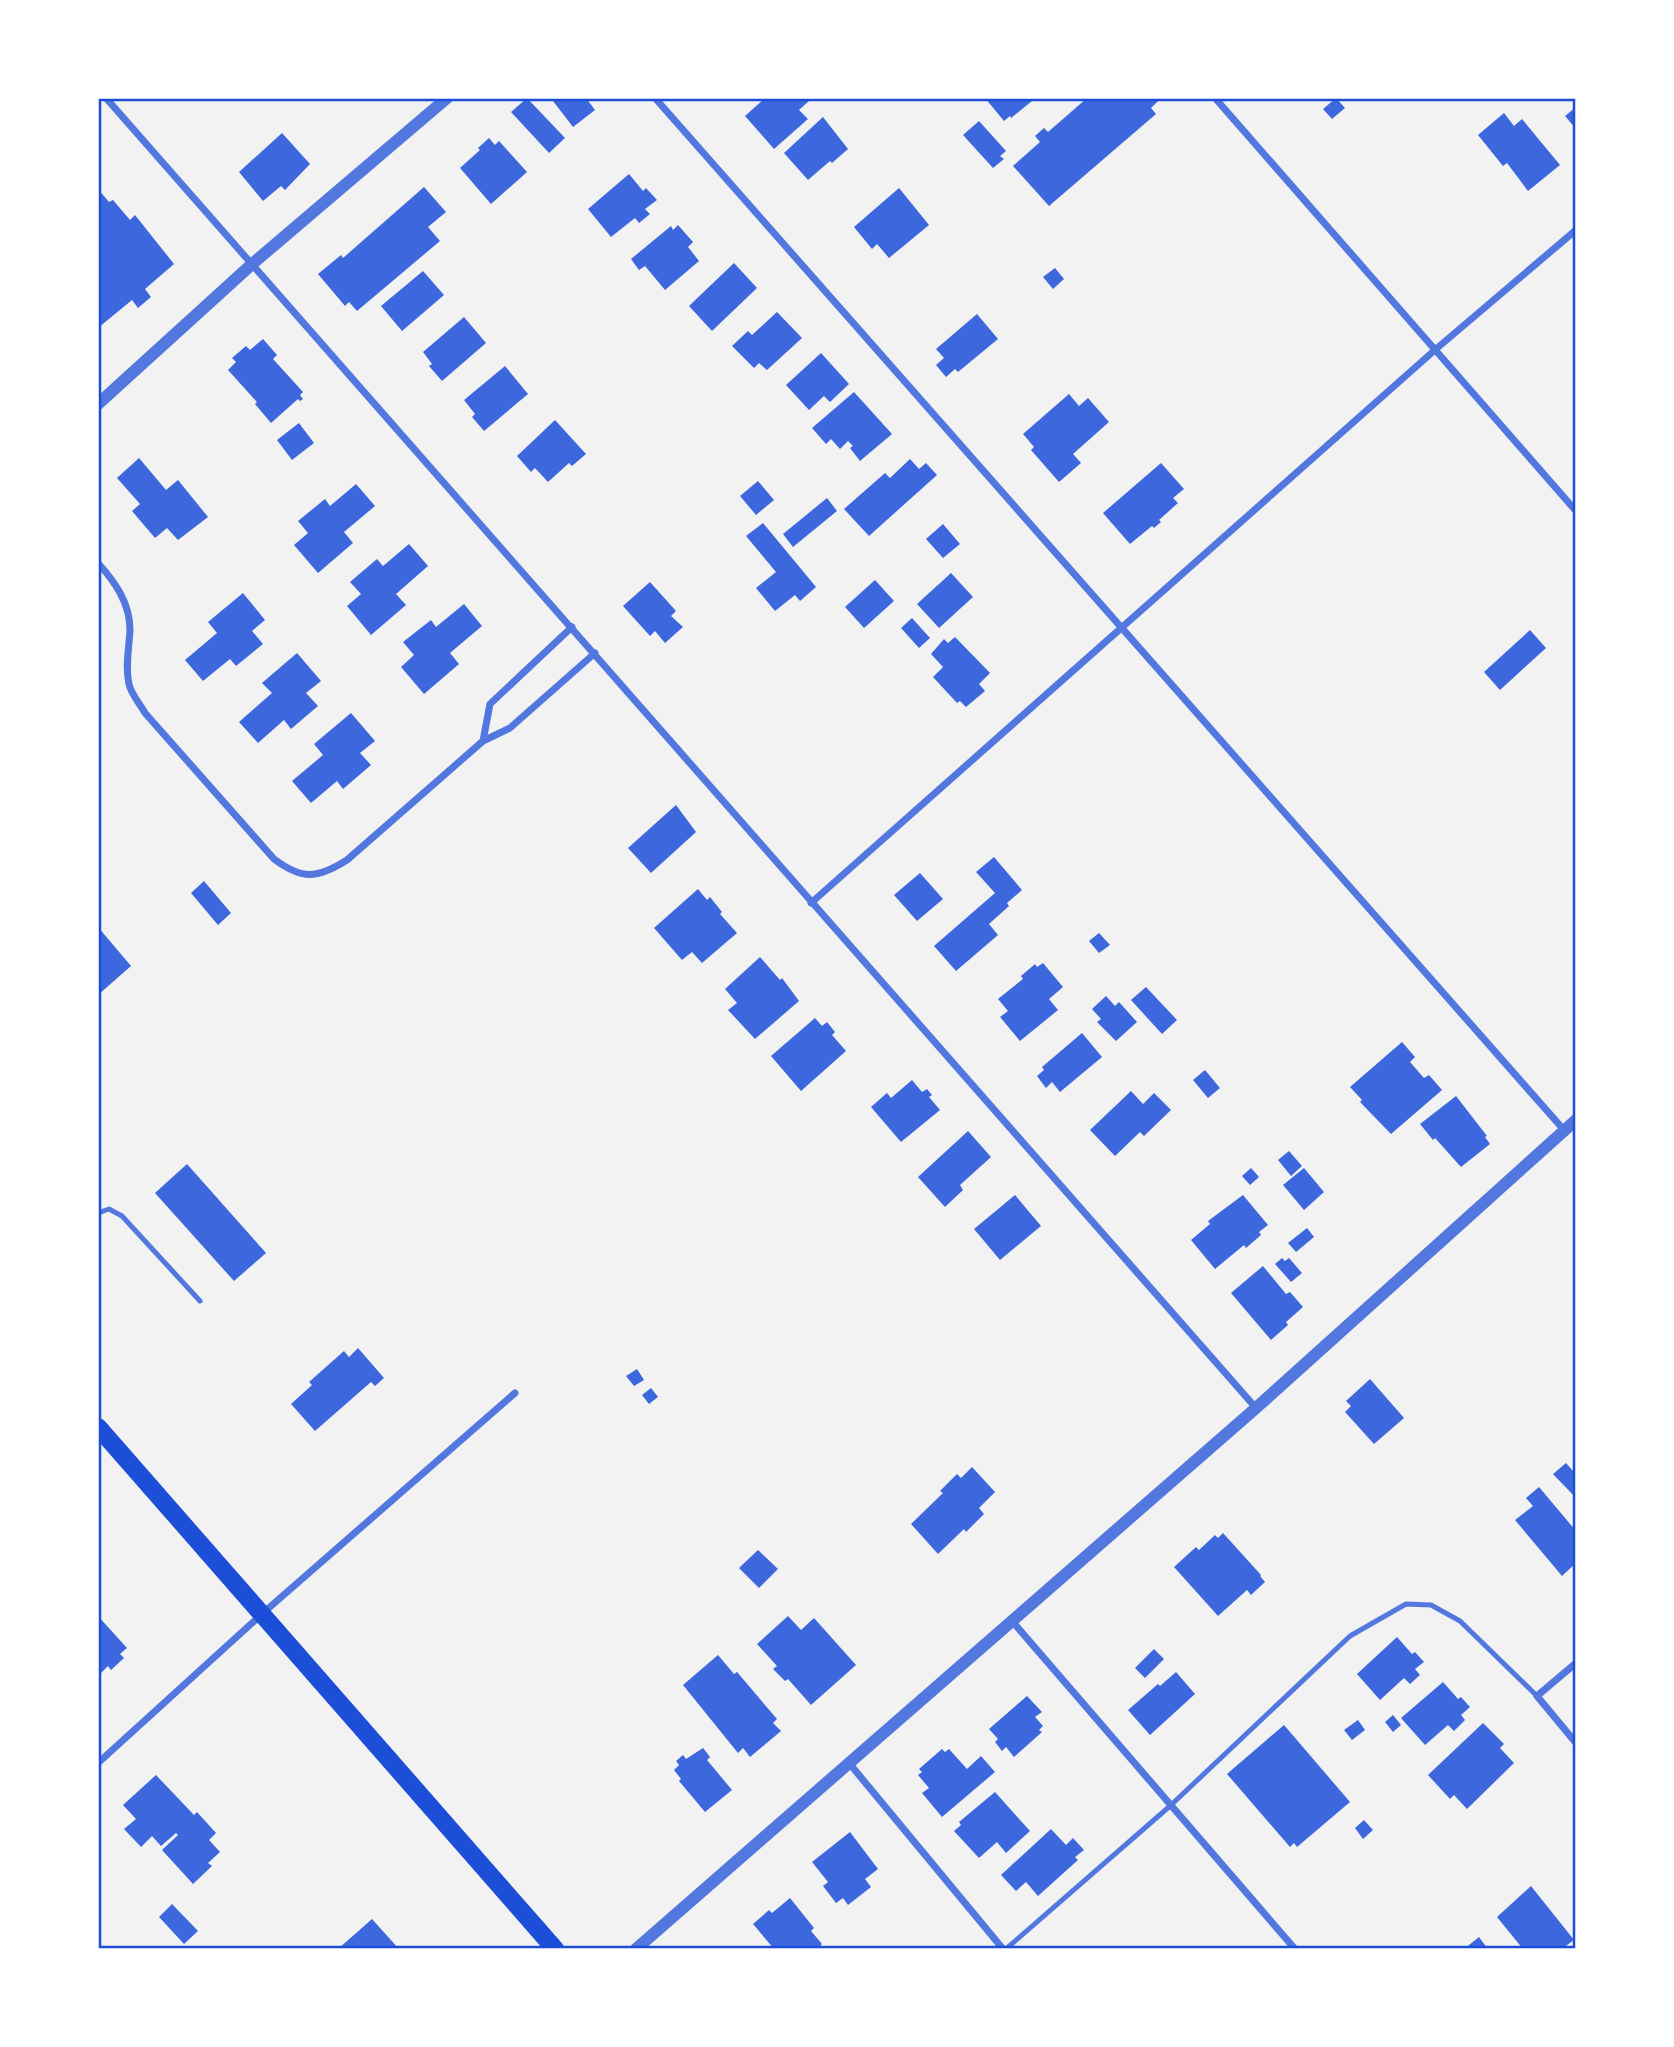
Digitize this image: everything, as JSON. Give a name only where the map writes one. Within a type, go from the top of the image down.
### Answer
[{"type":"main road","points":[[98,1427],[555,1949]]},
{"type":"street","points":[[106,98],[1256,1408]]},
{"type":"street","points":[[98,404],[251,265],[447,98]]},
{"type":"street","points":[[655,98],[1564,1130]]},
{"type":"street","points":[[1215,98],[1576,511]]},
{"type":"street","points":[[811,903],[1436,349],[1576,230]]},
{"type":"street","points":[[98,563],[115,582],[124,601],[130,627],[127,661],[129,687],[145,713],[274,859],[291,872],[309,876],[330,871],[347,860],[483,741],[510,728],[595,653]]},
{"type":"street","points":[[483,741],[490,704],[572,627]]},
{"type":"street","points":[[636,1949],[1256,1408],[1576,1120]]},
{"type":"street","points":[[98,1763],[263,1613],[515,1393]]},
{"type":"street","points":[[1012,1621],[1295,1949]]},
{"type":"street","points":[[1576,1663],[1537,1696],[1576,1742]]},
{"type":"street","points":[[849,1763],[1005,1949]]},
{"type":"lane","points":[[98,1213],[109,1209],[122,1216],[200,1301]]},
{"type":"lane","points":[[1005,1949],[1170,1806],[1350,1636],[1406,1604],[1431,1605],[1460,1621],[1537,1696]]},
{"type":"building","points":[[527,98],[565,138],[549,153],[511,112]]},
{"type":"building","points":[[558,98],[586,98],[595,110],[573,127],[553,101]]},
{"type":"building","points":[[765,98],[807,98],[809,101],[799,110],[808,119],[774,149],[745,116]]},
{"type":"building","points":[[985,98],[1029,98],[1032,101],[1004,121]]},
{"type":"building","points":[[1087,98],[1156,98],[1158,101],[1151,108],[1156,114],[1049,206],[1013,166],[1040,142],[1035,136],[1044,128],[1048,132]]},
{"type":"building","points":[[1336,98],[1345,108],[1332,119],[1323,109]]},
{"type":"building","points":[[1576,107],[1576,129],[1565,116]]},
{"type":"building","points":[[1504,113],[1514,126],[1522,119],[1560,165],[1528,191],[1507,163],[1503,166],[1478,135]]},
{"type":"building","points":[[823,117],[848,149],[808,180],[784,153]]},
{"type":"building","points":[[979,121],[1006,151],[1000,156],[1004,159],[993,168],[963,135]]},
{"type":"building","points":[[282,133],[310,164],[285,190],[281,186],[263,201],[239,172]]},
{"type":"building","points":[[489,138],[495,145],[499,141],[527,172],[491,204],[460,168]]},
{"type":"building","points":[[629,174],[643,191],[646,188],[657,200],[645,209],[650,214],[639,223],[635,218],[611,237],[588,209]]},
{"type":"building","points":[[424,187],[446,212],[428,227],[440,241],[357,311],[349,302],[345,306],[318,274],[341,255],[343,258]]},
{"type":"building","points":[[899,188],[929,225],[889,258],[877,244],[872,249],[854,227]]},
{"type":"building","points":[[98,189],[109,202],[113,200],[130,220],[135,215],[174,264],[145,289],[151,297],[138,308],[132,300],[98,328]]},
{"type":"building","points":[[678,225],[693,242],[688,247],[699,261],[665,290],[645,266],[639,270],[631,259],[671,226],[673,230]]},
{"type":"building","points":[[734,263],[757,288],[712,331],[689,306]]},
{"type":"building","points":[[1055,268],[1064,279],[1053,289],[1043,277]]},
{"type":"building","points":[[423,271],[444,295],[402,331],[381,306]]},
{"type":"building","points":[[777,312],[802,338],[767,370],[759,363],[754,368],[732,346],[748,331],[752,335]]},
{"type":"building","points":[[977,314],[998,339],[958,372],[955,369],[946,377],[936,365],[944,358],[936,349]]},
{"type":"building","points":[[464,317],[486,343],[442,381],[429,366],[432,364],[423,352]]},
{"type":"building","points":[[263,339],[277,355],[273,359],[303,392],[300,395],[303,399],[298,399],[271,423],[255,404],[257,402],[228,370],[236,362],[232,358],[246,346],[250,350]]},
{"type":"building","points":[[821,353],[849,384],[830,402],[824,396],[809,410],[786,385]]},
{"type":"building","points":[[505,366],[528,394],[484,431],[472,417],[475,414],[464,400]]},
{"type":"building","points":[[854,392],[892,434],[860,461],[848,441],[840,449],[831,439],[826,444],[812,428]]},
{"type":"building","points":[[1069,394],[1079,406],[1088,398],[1109,422],[1073,454],[1081,463],[1059,482],[1031,450],[1034,447],[1023,434]]},
{"type":"building","points":[[555,420],[586,454],[572,466],[569,463],[548,482],[535,468],[531,472],[517,456]]},
{"type":"building","points":[[299,423],[314,443],[292,460],[277,440]]},
{"type":"building","points":[[139,458],[166,490],[178,480],[208,517],[178,540],[167,528],[155,538],[132,511],[140,504],[117,478]]},
{"type":"building","points":[[910,459],[919,469],[926,463],[937,475],[869,536],[844,509],[885,473],[890,478]]},
{"type":"building","points":[[1161,463],[1184,489],[1173,498],[1178,503],[1159,520],[1161,522],[1130,544],[1103,513]]},
{"type":"building","points":[[758,481],[774,500],[756,515],[740,496]]},
{"type":"building","points":[[356,484],[375,506],[344,532],[353,543],[318,573],[294,545],[308,533],[298,521],[325,499],[330,506]]},
{"type":"building","points":[[827,498],[837,511],[793,547],[783,534]]},
{"type":"building","points":[[763,523],[816,587],[800,601],[795,595],[775,611],[756,588],[776,572],[746,536]]},
{"type":"building","points":[[943,524],[960,544],[943,558],[926,539]]},
{"type":"building","points":[[409,544],[428,566],[396,594],[406,605],[371,635],[347,606],[361,594],[350,582],[377,559],[383,566]]},
{"type":"building","points":[[951,573],[973,597],[939,628],[917,604]]},
{"type":"building","points":[[875,580],[894,601],[864,628],[845,607]]},
{"type":"building","points":[[650,582],[676,611],[671,616],[683,627],[665,643],[655,631],[650,636],[623,606]]},
{"type":"building","points":[[243,593],[265,620],[252,631],[263,644],[236,666],[230,659],[203,681],[185,660],[217,633],[208,622]]},
{"type":"building","points":[[464,604],[482,626],[450,653],[459,664],[424,694],[401,667],[414,655],[403,642],[431,620],[436,627]]},
{"type":"building","points":[[912,618],[930,638],[919,648],[901,628]]},
{"type":"building","points":[[1530,630],[1546,648],[1500,690],[1484,672]]},
{"type":"building","points":[[955,637],[990,673],[979,684],[985,691],[966,707],[960,701],[957,703],[933,677],[943,667],[931,654],[944,639],[948,643]]},
{"type":"building","points":[[297,653],[321,681],[306,693],[318,706],[291,729],[284,720],[258,743],[239,722],[272,693],[262,683]]},
{"type":"building","points":[[351,713],[375,741],[360,753],[371,765],[343,789],[337,781],[311,803],[292,781],[323,755],[314,744]]},
{"type":"building","points":[[676,805],[696,832],[651,873],[628,848]]},
{"type":"building","points":[[994,857],[1022,890],[989,924],[998,935],[956,971],[934,946],[995,893],[976,872]]},
{"type":"building","points":[[920,873],[943,899],[917,921],[894,895]]},
{"type":"building","points":[[204,881],[231,913],[218,925],[191,893]]},
{"type":"building","points":[[698,889],[707,900],[710,897],[722,912],[720,914],[737,933],[702,963],[692,952],[682,960],[654,928]]},
{"type":"building","points":[[98,927],[131,966],[98,995]]},
{"type":"building","points":[[1099,933],[1110,945],[1099,953],[1089,941]]},
{"type":"building","points":[[760,957],[780,980],[782,978],[799,1001],[755,1039],[728,1010],[737,1003],[725,989]]},
{"type":"building","points":[[1043,963],[1063,987],[1049,999],[1058,1010],[1020,1041],[1000,1017],[1008,1011],[998,999],[1023,979],[1021,976],[1035,964],[1037,967]]},
{"type":"building","points":[[1146,987],[1177,1020],[1162,1034],[1131,1000]]},
{"type":"building","points":[[1106,996],[1115,1006],[1119,1002],[1137,1022],[1116,1041],[1097,1022],[1101,1019],[1092,1009]]},
{"type":"building","points":[[815,1018],[822,1026],[827,1022],[835,1032],[832,1035],[846,1051],[801,1091],[771,1056]]},
{"type":"building","points":[[1082,1033],[1102,1057],[1060,1092],[1052,1082],[1046,1088],[1037,1076],[1044,1070],[1042,1067]]},
{"type":"building","points":[[1402,1042],[1415,1057],[1410,1062],[1424,1078],[1429,1075],[1442,1090],[1391,1134],[1360,1102],[1362,1100],[1350,1087]]},
{"type":"building","points":[[1205,1070],[1220,1088],[1208,1098],[1193,1080]]},
{"type":"building","points":[[912,1080],[922,1092],[927,1089],[932,1095],[929,1097],[940,1110],[901,1142],[871,1107],[887,1093],[891,1098]]},
{"type":"building","points":[[1131,1091],[1143,1104],[1154,1093],[1171,1110],[1144,1136],[1140,1132],[1115,1156],[1090,1130]]},
{"type":"building","points":[[1456,1096],[1487,1136],[1485,1137],[1490,1144],[1461,1167],[1420,1124]]},
{"type":"building","points":[[968,1131],[991,1157],[960,1185],[963,1190],[945,1207],[918,1177]]},
{"type":"building","points":[[1289,1151],[1302,1166],[1291,1176],[1278,1160]]},
{"type":"building","points":[[187,1164],[266,1253],[234,1281],[155,1193]]},
{"type":"building","points":[[1251,1168],[1259,1177],[1250,1185],[1242,1176]]},
{"type":"building","points":[[1304,1168],[1324,1192],[1304,1210],[1283,1185]]},
{"type":"building","points":[[1015,1195],[1041,1226],[1000,1260],[974,1229]]},
{"type":"building","points":[[1243,1195],[1268,1225],[1246,1248],[1244,1245],[1215,1269],[1191,1240],[1210,1224],[1208,1221]]},
{"type":"building","points":[[1307,1228],[1314,1237],[1296,1252],[1288,1243]]},
{"type":"building","points":[[1282,1258],[1285,1261],[1289,1258],[1302,1273],[1291,1282],[1275,1264]]},
{"type":"building","points":[[1263,1266],[1286,1294],[1290,1292],[1303,1307],[1271,1340],[1231,1293]]},
{"type":"building","points":[[358,1348],[384,1378],[375,1386],[371,1382],[315,1431],[291,1404],[312,1385],[309,1382],[344,1351],[349,1357]]},
{"type":"building","points":[[637,1369],[644,1380],[634,1386],[626,1376]]},
{"type":"building","points":[[1370,1379],[1404,1418],[1374,1444],[1345,1412],[1351,1406],[1346,1401]]},
{"type":"building","points":[[651,1388],[658,1397],[649,1404],[642,1395]]},
{"type":"building","points":[[1566,1463],[1573,1471],[1576,1468],[1576,1498],[1553,1474]]},
{"type":"building","points":[[972,1467],[995,1492],[979,1508],[984,1514],[938,1554],[911,1524],[943,1493],[940,1491],[957,1474],[961,1478]]},
{"type":"building","points":[[1539,1487],[1576,1531],[1576,1563],[1562,1576],[1515,1520],[1533,1506],[1526,1498]]},
{"type":"building","points":[[1223,1533],[1265,1582],[1251,1595],[1247,1590],[1218,1616],[1174,1567],[1196,1547],[1199,1550],[1215,1535],[1218,1538]]},
{"type":"building","points":[[758,1550],[778,1569],[759,1588],[739,1568]]},
{"type":"building","points":[[98,1616],[127,1648],[120,1654],[124,1658],[111,1670],[108,1666],[101,1673],[98,1670]]},
{"type":"building","points":[[788,1616],[801,1630],[814,1618],[856,1665],[811,1705],[788,1679],[785,1681],[773,1669],[777,1666],[757,1644]]},
{"type":"building","points":[[1397,1637],[1412,1654],[1415,1652],[1424,1662],[1415,1669],[1420,1675],[1410,1684],[1404,1678],[1380,1700],[1357,1674]]},
{"type":"building","points":[[1154,1649],[1164,1659],[1145,1678],[1135,1668]]},
{"type":"building","points":[[718,1655],[734,1674],[737,1672],[777,1719],[773,1723],[781,1731],[750,1757],[743,1748],[738,1753],[683,1685]]},
{"type":"building","points":[[1176,1672],[1195,1694],[1150,1735],[1128,1710]]},
{"type":"building","points":[[1443,1682],[1458,1699],[1461,1697],[1470,1707],[1461,1715],[1465,1720],[1454,1731],[1448,1725],[1425,1745],[1401,1718]]},
{"type":"building","points":[[1027,1696],[1042,1712],[1035,1717],[1043,1726],[1039,1730],[1042,1732],[1014,1757],[1006,1747],[1002,1751],[995,1742],[998,1739],[989,1729]]},
{"type":"building","points":[[1393,1715],[1401,1725],[1393,1732],[1385,1722]]},
{"type":"building","points":[[1358,1720],[1365,1730],[1352,1740],[1344,1730]]},
{"type":"building","points":[[1483,1723],[1504,1744],[1500,1748],[1514,1763],[1467,1809],[1454,1795],[1450,1799],[1428,1775]]},
{"type":"building","points":[[1284,1725],[1350,1802],[1297,1847],[1294,1843],[1290,1847],[1227,1774]]},
{"type":"building","points":[[703,1748],[710,1757],[707,1760],[732,1790],[705,1812],[679,1781],[681,1779],[674,1770],[679,1765],[676,1761],[683,1755],[686,1759]]},
{"type":"building","points":[[942,1749],[945,1752],[949,1749],[967,1769],[981,1756],[995,1772],[942,1817],[922,1793],[929,1788],[918,1775],[922,1772],[919,1769]]},
{"type":"building","points":[[156,1775],[194,1815],[197,1812],[216,1833],[209,1840],[220,1852],[208,1863],[212,1866],[193,1884],[162,1850],[178,1835],[176,1833],[161,1846],[152,1836],[141,1847],[124,1829],[136,1819],[123,1805]]},
{"type":"building","points":[[995,1792],[1030,1831],[1006,1853],[997,1842],[979,1858],[954,1831],[961,1825],[959,1822]]},
{"type":"building","points":[[1364,1820],[1373,1830],[1363,1839],[1355,1828]]},
{"type":"building","points":[[1051,1829],[1066,1845],[1073,1838],[1084,1850],[1075,1857],[1078,1860],[1038,1896],[1026,1882],[1016,1891],[1001,1875]]},
{"type":"building","points":[[850,1832],[878,1869],[865,1879],[871,1887],[848,1905],[843,1898],[836,1903],[823,1886],[828,1882],[812,1862]]},
{"type":"building","points":[[1531,1886],[1574,1940],[1563,1948],[1558,1949],[1555,1946],[1550,1949],[1523,1949],[1497,1917]]},
{"type":"building","points":[[790,1898],[814,1928],[811,1931],[822,1944],[817,1949],[774,1949],[753,1924],[769,1910],[772,1913]]},
{"type":"building","points":[[172,1904],[198,1931],[184,1944],[159,1917]]},
{"type":"building","points":[[372,1919],[399,1949],[338,1949]]},
{"type":"building","points":[[1479,1937],[1488,1949],[1464,1949]]}]
